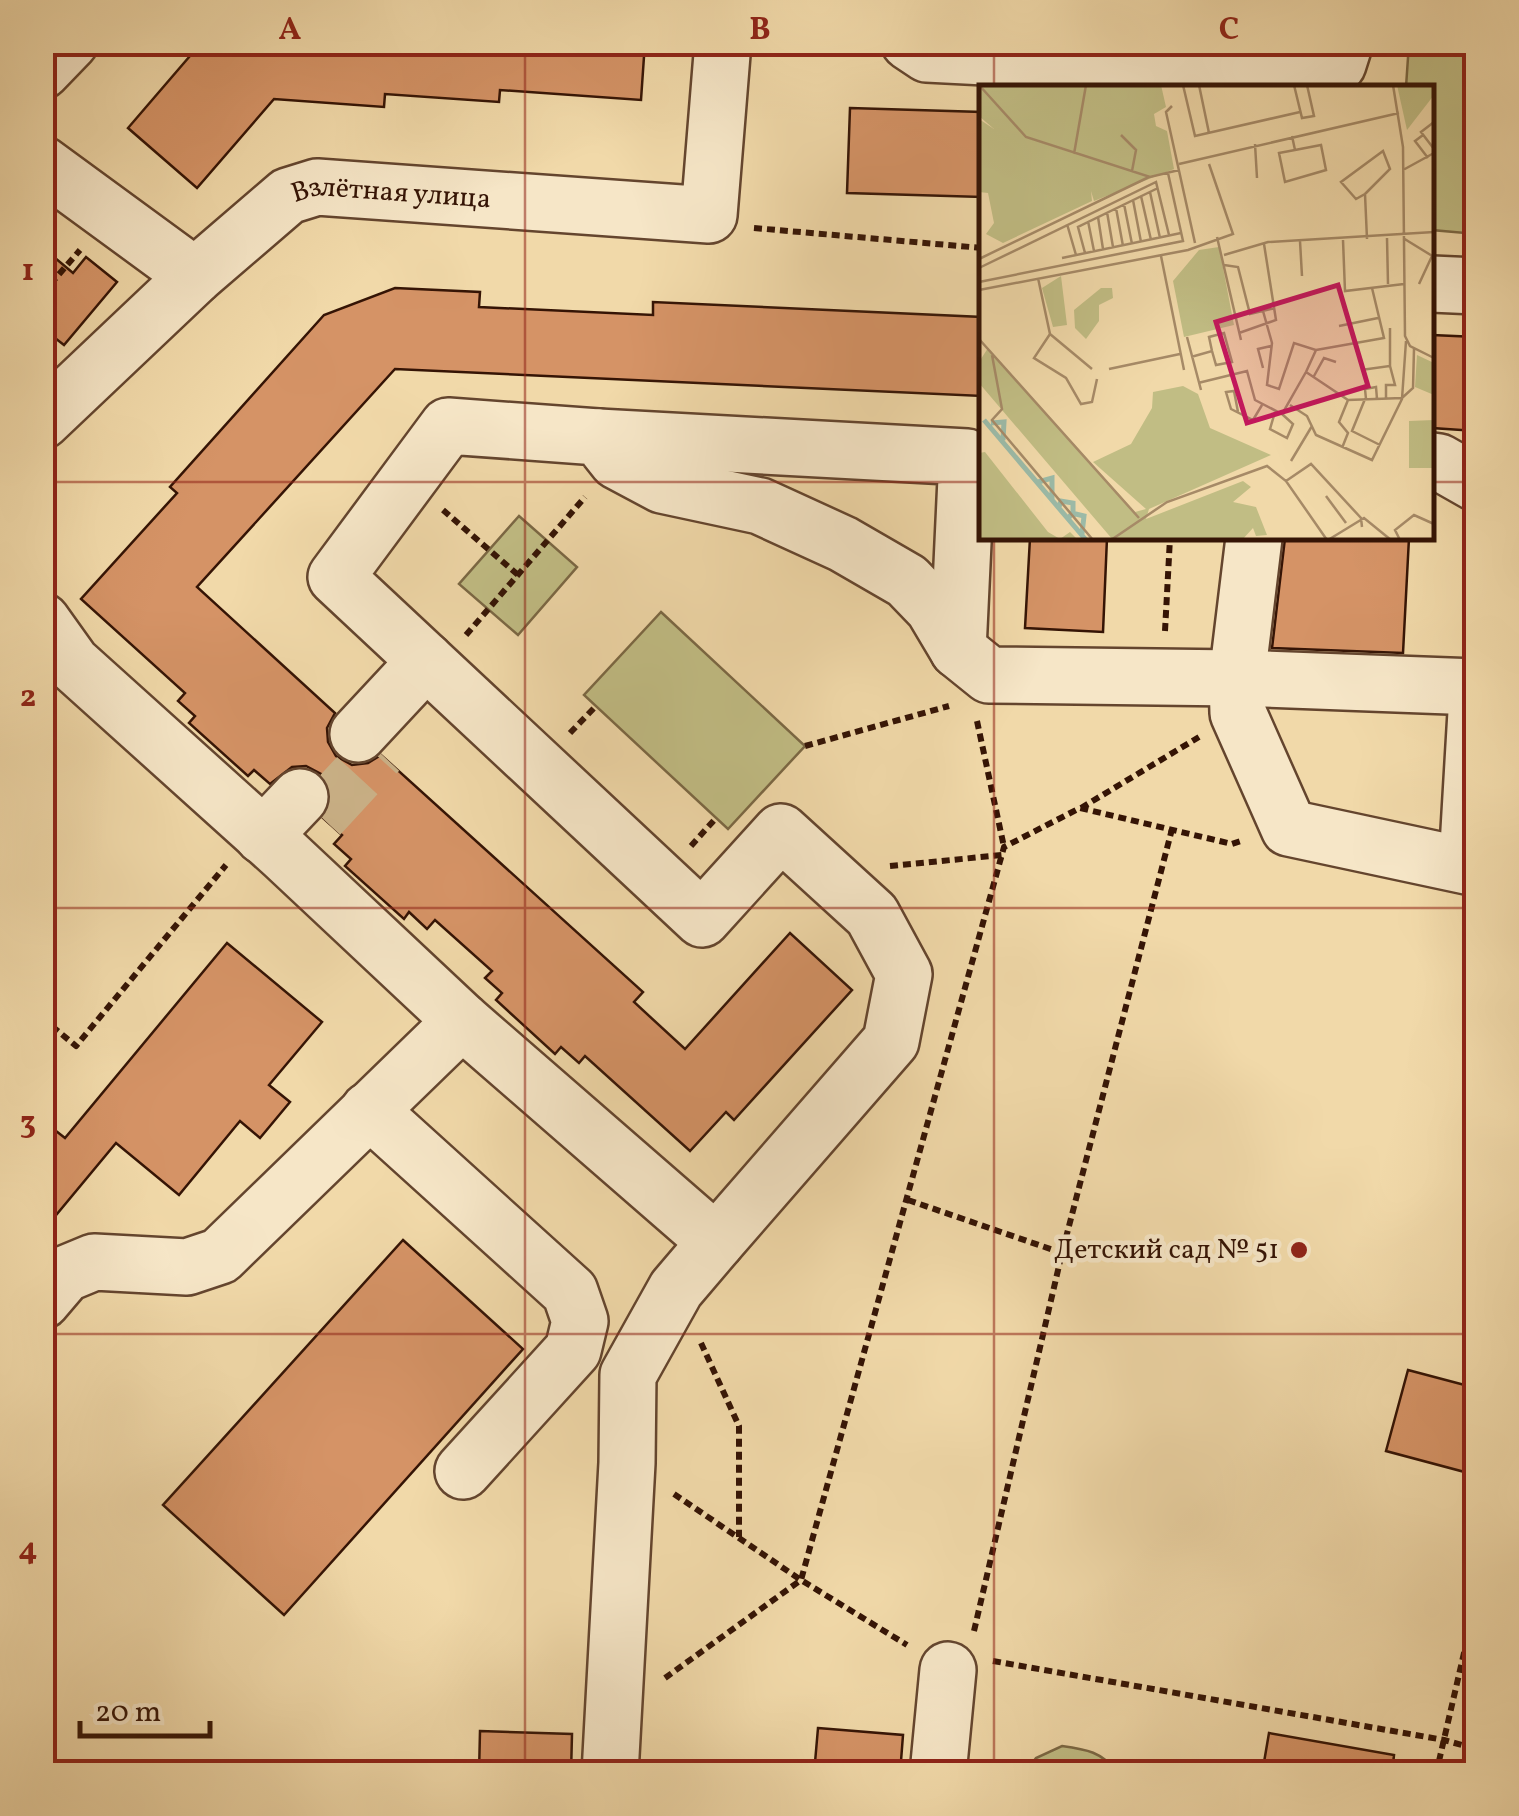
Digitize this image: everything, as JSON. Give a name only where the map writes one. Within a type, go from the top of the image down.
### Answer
[{"type":"street","points":[[42,71],[70,42]]},
{"type":"street","points":[[709,215],[722,42]]},
{"type":"street","points":[[909,42],[927,54],[1318,74],[1338,64],[1345,42]]},
{"type":"street","points":[[42,164],[195,276]]},
{"type":"street","name":"Взлётная улица","points":[[42,421],[195,276],[288,196],[317,187],[709,215]]},
{"type":"street","points":[[1434,284],[1476,286]]},
{"type":"street","points":[[610,1774],[628,1375],[676,1289],[891,1041],[904,974],[872,915],[781,832],[702,919],[336,577],[448,426],[608,449],[967,456],[958,650]]},
{"type":"street","points":[[608,449],[662,485],[760,506],[843,544],[907,581],[932,608],[958,650],[989,675],[1163,677],[1237,696],[1476,688]]},
{"type":"street","points":[[1434,462],[1476,484]]},
{"type":"street","points":[[1254,540],[1237,696],[1289,828],[1472,866],[1476,712]]},
{"type":"street","points":[[52,658],[285,826],[462,1020],[716,1242]]},
{"type":"street","points":[[369,743],[436,671]]},
{"type":"street","points":[[42,1301],[65,1274],[94,1262],[187,1267],[220,1256],[462,1020]]},
{"type":"street","points":[[370,1110],[570,1292],[580,1320],[573,1350],[463,1472]]},
{"type":"street","points":[[938,1774],[961,1652]]},
{"type":"path","points":[[709,215],[765,232],[979,248]]},
{"type":"path","points":[[491,606],[518,575],[608,449]]},
{"type":"path","points":[[408,480],[518,575]]},
{"type":"path","points":[[1163,677],[1170,540]]},
{"type":"path","points":[[888,866],[1004,851],[1080,808],[1237,696]]},
{"type":"path","points":[[806,746],[954,705]]},
{"type":"path","points":[[576,727],[596,706]]},
{"type":"path","points":[[613,1716],[801,1580],[1004,851],[976,718]]},
{"type":"path","points":[[1080,808],[1232,844],[1289,828]]},
{"type":"path","points":[[697,840],[716,818]]},
{"type":"path","points":[[42,1018],[76,1046],[285,826]]},
{"type":"path","points":[[961,1652],[1172,829]]},
{"type":"path","points":[[908,1200],[1062,1253]]},
{"type":"path","points":[[676,1289],[739,1426],[740,1538]]},
{"type":"path","points":[[627,1463],[801,1580],[968,1657],[1444,1740],[1476,1749]]},
{"type":"path","points":[[1436,1774],[1467,1640]]},
{"type":"shaded area","points":[[1409,43],[1476,43],[1476,234],[1434,230],[1434,85],[1406,85]]},
{"type":"shaded area","points":[[519,516],[577,567],[518,635],[459,584]]},
{"type":"shaded area","points":[[661,612],[805,746],[728,829],[584,695]]},
{"type":"shaded area","points":[[1062,1746],[1100,1756],[1116,1773],[1025,1773],[1036,1758]]},
{"type":"building","points":[[202,42],[645,42],[641,100],[500,90],[499,102],[385,94],[384,107],[274,99],[197,188],[128,128]]},
{"type":"building","points":[[850,108],[979,112],[979,197],[847,193]]},
{"type":"building","points":[[42,247],[73,273],[86,257],[117,282],[64,345],[42,328]]},
{"type":"building","points":[[395,288],[480,292],[479,307],[653,315],[653,302],[979,317],[979,396],[395,369],[197,587],[335,713],[327,728],[328,742],[336,756],[352,765],[368,763],[381,755],[643,992],[634,1002],[685,1049],[790,933],[852,990],[734,1120],[726,1112],[690,1151],[585,1056],[579,1063],[561,1047],[555,1054],[496,1000],[502,993],[485,978],[492,971],[435,920],[427,929],[409,912],[404,919],[345,866],[351,859],[334,844],[342,835],[323,818],[330,803],[330,789],[321,774],[306,766],[292,767],[270,784],[254,770],[248,776],[189,723],[195,716],[178,701],[185,693],[81,599],[177,493],[170,487],[324,315]]},
{"type":"building","points":[[1434,335],[1476,337],[1476,431],[1434,428]]},
{"type":"building","points":[[1030,540],[1107,540],[1103,632],[1025,628]]},
{"type":"building","points":[[1285,540],[1409,540],[1403,653],[1272,648]]},
{"type":"building","points":[[227,943],[322,1022],[269,1085],[290,1102],[260,1138],[240,1121],[179,1195],[116,1143],[42,1232],[42,1120],[65,1138]]},
{"type":"building","points":[[403,1240],[523,1349],[284,1615],[163,1505]]},
{"type":"building","points":[[1408,1370],[1476,1388],[1476,1475],[1386,1451]]},
{"type":"building","points":[[818,1728],[903,1735],[900,1774],[814,1774]]},
{"type":"building","points":[[480,1731],[572,1734],[571,1774],[479,1774]]},
{"type":"building","points":[[1269,1733],[1394,1755],[1392,1774],[1262,1774]]},
{"type":"tunnel","points":[[320,816],[379,752]]},
{"type":"place","name":"Детский сад № 51","points":[[1299,1250]]}]
